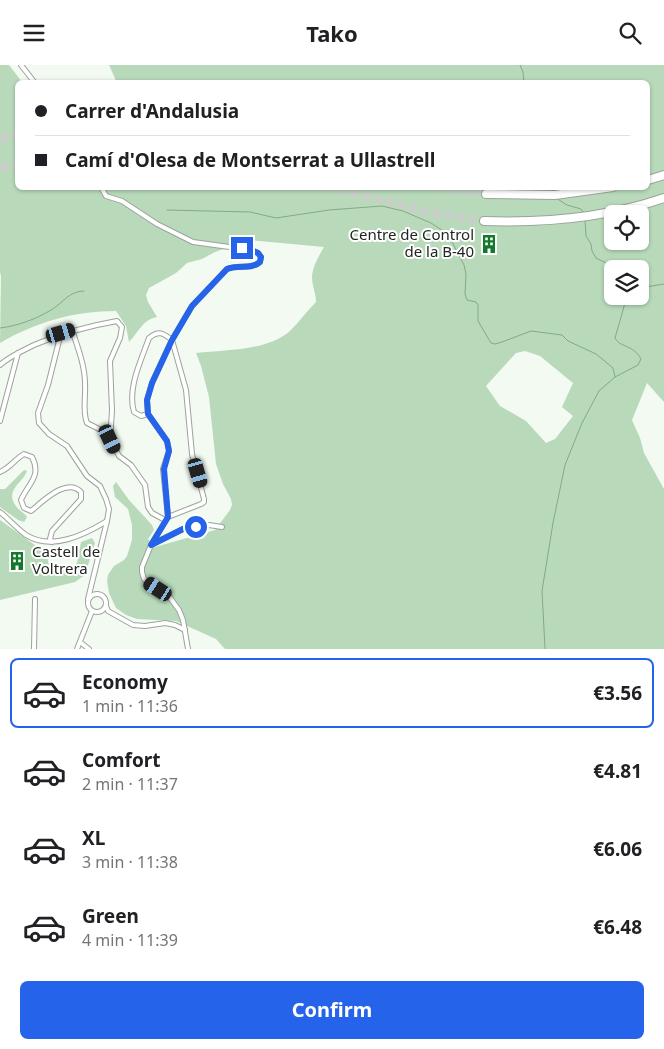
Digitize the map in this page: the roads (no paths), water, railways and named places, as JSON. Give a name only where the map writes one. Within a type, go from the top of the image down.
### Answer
[{"type":"highway","points":[[650,179],[664,175]]},
{"type":"highway","points":[[486,194],[507,196],[554,195],[594,190]]},
{"type":"highway","points":[[484,221],[550,221],[618,211],[664,198]]},
{"type":"street","points":[[21,65],[33,80]]},
{"type":"street","points":[[103,190],[106,196],[122,201],[157,224],[193,243],[251,250],[258,253],[261,257],[260,262],[253,267],[233,267],[221,275],[192,306],[172,340],[152,383],[147,400],[148,414],[167,441],[169,451],[164,469],[166,519],[151,545],[142,567],[144,579],[168,595],[179,610],[183,620],[188,649]]},
{"type":"street","points":[[0,365],[6,359],[61,333],[91,325],[118,321],[122,327],[120,338],[110,361],[112,411],[110,439],[119,456],[131,465],[145,485],[148,507],[152,513],[166,519],[201,504],[204,502],[204,499],[192,454],[186,390],[172,340],[163,334],[156,333],[149,338],[132,389],[130,402],[134,412],[141,416],[148,414]]},
{"type":"street","points":[[72,331],[80,356],[85,382],[84,417],[87,423],[109,434]]},
{"type":"street","points":[[61,333],[48,385],[38,413],[39,423],[49,434],[67,446],[87,476],[100,486],[106,499],[108,509],[107,521],[88,599],[88,607],[92,611],[100,612],[106,606]]},
{"type":"street","points":[[0,421],[18,353]]},
{"type":"street","points":[[0,472],[9,468],[24,454],[32,457],[35,464],[35,477],[21,500],[24,508],[31,511],[60,489],[78,488],[81,492],[81,499],[52,531],[50,539],[52,542]]},
{"type":"street","points":[[0,512],[28,536],[41,541],[52,542],[90,531],[107,521]]},
{"type":"street","points":[[151,545],[183,529],[209,525],[222,527]]},
{"type":"street","points":[[88,599],[93,594],[102,595],[106,600],[108,611],[133,625],[144,626],[164,623],[185,630]]},
{"type":"street","points":[[34,649],[35,599]]},
{"type":"street","points":[[77,649],[92,611]]},
{"type":"street","points":[[80,642],[89,649]]},
{"type":"waterway","points":[[520,65],[524,80]]},
{"type":"waterway","points":[[556,198],[567,205],[581,209],[584,213]]},
{"type":"waterway","points":[[167,210],[250,212],[276,218],[329,210],[382,206],[403,211],[431,223],[448,234],[464,265],[467,300],[476,302],[478,305],[478,321],[491,343],[502,342],[531,331],[562,335],[568,341],[596,354],[613,368],[615,377]]},
{"type":"waterway","points":[[585,220],[586,236],[591,244],[592,251],[596,258],[604,262]]},
{"type":"waterway","points":[[649,286],[664,284]]},
{"type":"waterway","points":[[0,328],[33,319],[51,310],[70,295],[84,291]]},
{"type":"waterway","points":[[545,649],[542,591],[565,465],[582,423],[599,391],[615,377],[638,365],[641,359],[631,348],[620,343],[615,338],[624,305]]},
{"type":"tunnel","points":[[0,138],[15,136]]},
{"type":"tunnel","points":[[0,167],[15,165]]},
{"type":"tunnel","points":[[340,190],[433,213],[484,221]]},
{"type":"tunnel","points":[[457,190],[486,194]]},
{"type":"place","name":"Centre de Control de la B-40","points":[[489,244]]},
{"type":"place","name":"Castell de Voltrera","points":[[17,561]]}]
